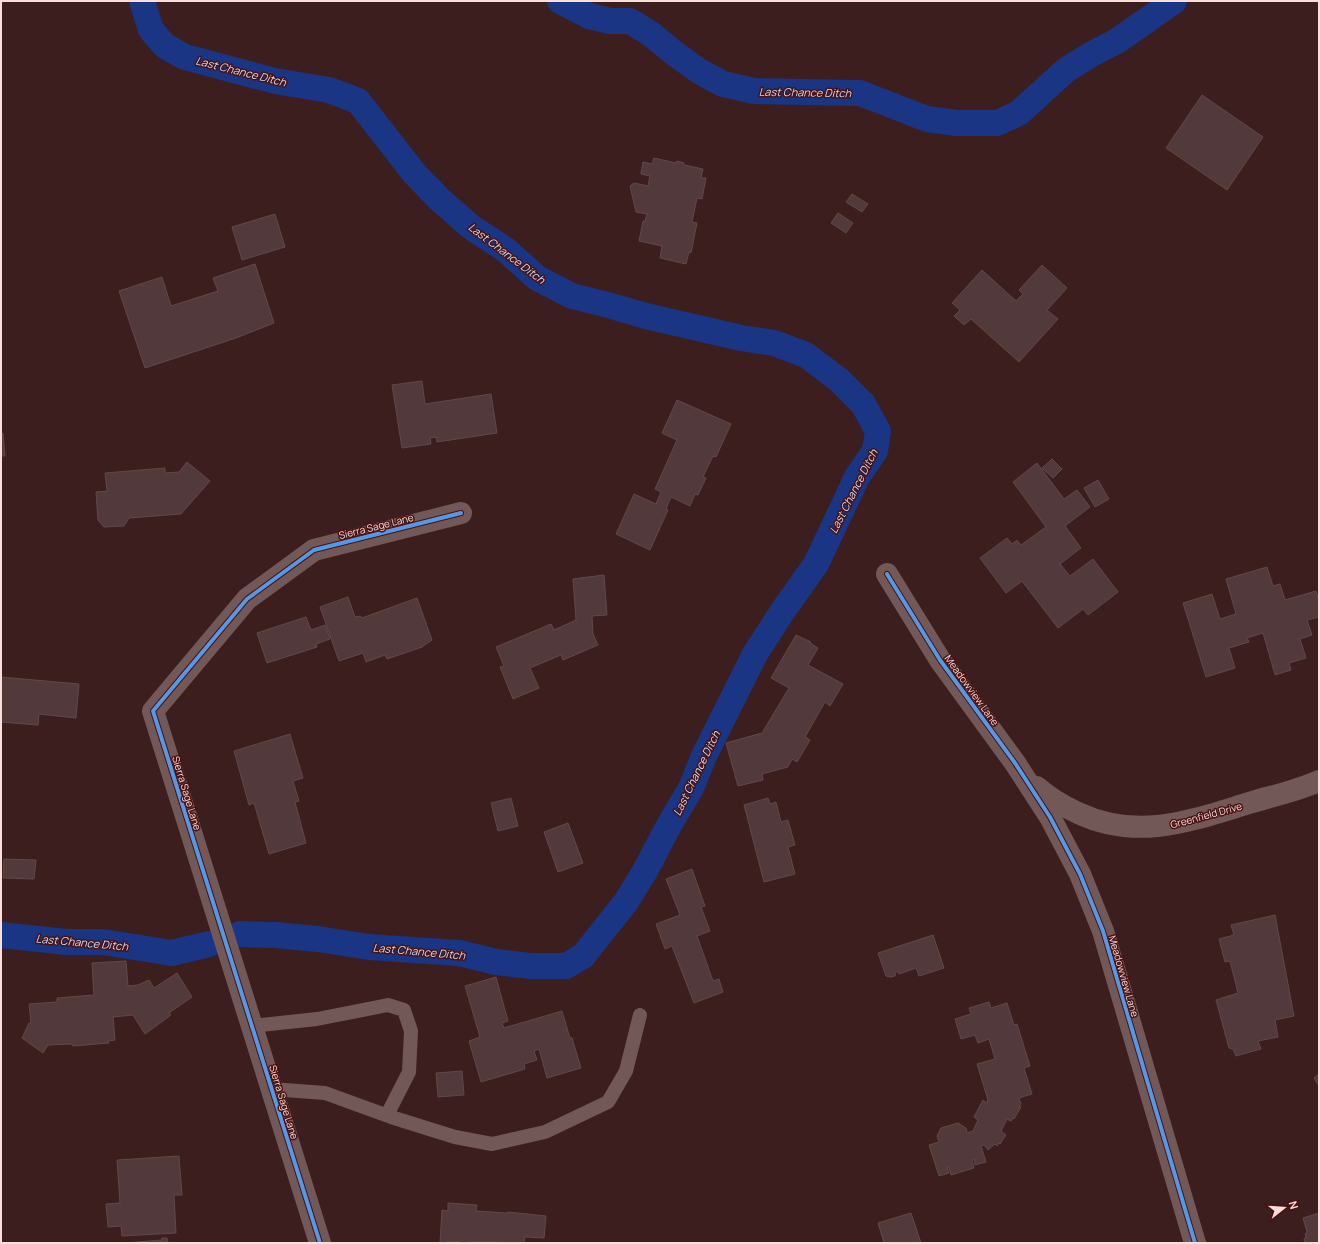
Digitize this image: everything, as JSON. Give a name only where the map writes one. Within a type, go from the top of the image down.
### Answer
[{"type":"street","name":"Sierra Sage Lane","points":[[320,1243],[153,711],[247,599],[314,550],[461,513]]},
{"type":"street","name":"Meadowview Lane","points":[[887,574],[940,660],[1015,763],[1053,823],[1080,874],[1103,931],[1195,1243]]},
{"type":"street","name":"Greenfield Drive","points":[[1015,763],[1043,793],[1061,805],[1090,818],[1121,826],[1153,827],[1186,822],[1319,781]]},
{"type":"lane","points":[[252,1026],[317,1019],[388,1005],[404,1010],[411,1031],[409,1072],[387,1115]]},
{"type":"lane","points":[[271,1089],[324,1093],[387,1115],[455,1136],[492,1144],[545,1132],[608,1102],[626,1071],[640,1015]]},
{"type":"building","points":[[1202,95],[1263,137],[1227,190],[1166,148]]},
{"type":"building","points":[[654,158],[676,163],[677,161],[684,163],[684,165],[703,169],[701,178],[706,178],[702,199],[697,198],[692,222],[697,223],[691,253],[689,252],[686,264],[660,258],[662,246],[639,241],[643,221],[645,221],[647,214],[636,212],[630,186],[634,183],[648,186],[650,176],[641,174],[643,162],[652,164]]},
{"type":"building","points":[[852,194],[868,204],[862,212],[846,202]]},
{"type":"building","points":[[838,213],[853,223],[846,233],[831,223]]},
{"type":"building","points":[[275,214],[285,247],[242,260],[232,227]]},
{"type":"building","points":[[255,264],[274,323],[236,338],[145,368],[119,291],[162,277],[171,306],[218,291],[213,278]]},
{"type":"building","points":[[1042,265],[1067,288],[1047,310],[1058,319],[1019,362],[971,319],[964,325],[954,316],[960,310],[952,303],[982,270],[1016,301],[1023,294],[1019,290]]},
{"type":"building","points":[[422,381],[425,404],[491,394],[497,433],[437,442],[436,437],[430,438],[431,444],[402,448],[392,385]]},
{"type":"building","points":[[677,400],[731,424],[716,457],[713,456],[703,477],[706,478],[698,495],[695,494],[690,506],[671,497],[666,509],[668,510],[650,550],[616,534],[634,494],[656,504],[661,492],[655,489],[677,440],[662,433]]},
{"type":"building","points":[[3,433],[5,456],[1,456],[1,434]]},
{"type":"building","points":[[1052,459],[1062,469],[1053,478],[1042,468]]},
{"type":"building","points":[[187,462],[210,481],[181,514],[129,518],[124,526],[104,527],[98,520],[96,492],[107,491],[105,473],[165,468],[165,473],[179,472]]},
{"type":"building","points":[[1037,463],[1064,499],[1077,490],[1090,507],[1065,526],[1081,548],[1060,564],[1070,576],[1093,559],[1118,592],[1088,615],[1083,609],[1058,628],[1022,581],[1006,593],[980,558],[1007,538],[1012,544],[1017,540],[1021,545],[1046,527],[1013,482]]},
{"type":"building","points":[[1098,480],[1109,499],[1095,507],[1084,488]]},
{"type":"building","points":[[1267,567],[1273,586],[1280,584],[1285,600],[1316,591],[1319,601],[1319,617],[1307,620],[1312,635],[1300,639],[1306,658],[1289,663],[1291,670],[1275,675],[1263,633],[1247,638],[1249,642],[1229,648],[1235,668],[1206,677],[1183,603],[1212,594],[1220,619],[1236,614],[1226,579]]},
{"type":"building","points":[[604,575],[607,615],[592,616],[593,634],[598,645],[563,660],[561,655],[530,668],[539,688],[513,699],[500,667],[504,666],[496,647],[551,624],[554,630],[576,620],[573,579]]},
{"type":"building","points":[[348,597],[355,617],[360,616],[362,618],[417,598],[432,640],[422,647],[387,659],[385,655],[366,662],[363,653],[339,661],[320,607]]},
{"type":"building","points":[[306,617],[311,630],[325,625],[330,639],[316,644],[317,647],[267,663],[257,633]]},
{"type":"building","points":[[796,635],[811,642],[810,643],[818,648],[808,665],[843,684],[830,706],[825,702],[805,737],[810,740],[797,762],[792,759],[788,767],[762,774],[763,780],[738,786],[726,743],[762,733],[789,688],[771,678]]},
{"type":"building","points":[[1,677],[79,684],[76,718],[39,714],[38,725],[1,722]]},
{"type":"building","points":[[290,734],[303,778],[293,781],[299,801],[295,802],[306,843],[269,854],[254,803],[249,805],[234,751]]},
{"type":"building","points":[[511,798],[518,826],[498,831],[491,803]]},
{"type":"building","points":[[768,798],[770,804],[776,802],[781,822],[788,820],[795,845],[788,847],[795,874],[764,882],[744,805]]},
{"type":"building","points":[[568,823],[583,863],[558,872],[544,832]]},
{"type":"building","points":[[4,859],[36,860],[34,879],[3,878]]},
{"type":"building","points":[[692,869],[705,906],[701,907],[710,931],[697,936],[713,981],[719,979],[723,992],[694,1003],[672,946],[665,949],[656,924],[680,915],[666,879]]},
{"type":"building","points":[[1275,915],[1294,1016],[1275,1020],[1278,1037],[1258,1041],[1261,1049],[1236,1056],[1233,1049],[1229,1048],[1216,1000],[1238,993],[1230,961],[1225,962],[1219,939],[1234,935],[1231,925]]},
{"type":"building","points":[[933,935],[944,968],[919,976],[916,968],[899,974],[898,971],[896,972],[895,976],[886,976],[878,953]]},
{"type":"building","points":[[126,961],[128,986],[138,985],[149,980],[154,988],[177,973],[192,997],[169,1013],[171,1015],[145,1034],[133,1015],[113,1017],[115,1040],[108,1041],[109,1043],[73,1046],[72,1044],[48,1045],[43,1053],[22,1038],[29,1023],[31,1023],[29,1004],[57,1002],[57,998],[94,995],[92,963]]},
{"type":"building","points":[[496,977],[508,1021],[502,1023],[504,1028],[562,1011],[581,1068],[547,1078],[539,1049],[534,1051],[537,1060],[524,1064],[525,1069],[481,1082],[469,1041],[480,1037],[465,986]]},
{"type":"building","points":[[989,1002],[991,1008],[1007,1003],[1014,1025],[1017,1024],[1030,1066],[1024,1068],[1032,1094],[1019,1098],[1021,1104],[1019,1106],[1021,1107],[1014,1119],[1013,1118],[1011,1121],[1007,1119],[1001,1131],[1006,1135],[1000,1144],[999,1143],[997,1146],[995,1144],[988,1150],[984,1145],[981,1146],[986,1162],[975,1165],[974,1159],[972,1160],[974,1168],[951,1175],[949,1167],[947,1167],[949,1173],[939,1176],[929,1145],[939,1142],[937,1136],[941,1128],[958,1123],[966,1128],[967,1133],[973,1131],[978,1120],[974,1117],[983,1100],[987,1103],[988,1100],[977,1064],[995,1059],[989,1039],[978,1043],[975,1035],[961,1039],[955,1019],[971,1014],[969,1008]]},
{"type":"building","points":[[462,1071],[464,1095],[438,1097],[436,1073]]},
{"type":"building","points":[[1319,1074],[1319,1086],[1314,1078]]},
{"type":"building","points":[[179,1156],[182,1195],[174,1195],[176,1233],[122,1236],[121,1226],[108,1227],[106,1204],[120,1203],[117,1160]]},
{"type":"building","points":[[448,1203],[477,1205],[476,1211],[508,1212],[546,1216],[544,1238],[525,1237],[524,1243],[463,1241],[440,1243],[442,1210],[448,1211]]},
{"type":"building","points":[[911,1213],[921,1243],[884,1243],[878,1223]]},
{"type":"building","points":[[1319,1213],[1319,1243],[1305,1243],[1304,1239],[1307,1232],[1303,1218]]},
{"type":"building","points":[[162,1238],[167,1238],[168,1243],[124,1243],[162,1240]]},
{"type":"waterway","name":"Last Chance Ditch","points":[[142,1],[151,30],[165,46],[185,57],[275,81],[329,90],[358,101],[414,173],[439,199],[471,227],[506,250],[537,278],[572,296],[646,316],[741,338],[774,343],[806,355],[839,380],[863,404],[878,431],[875,451],[857,477],[816,564],[782,612],[755,654],[704,756],[691,788],[668,827],[645,871],[626,902],[583,956],[566,966],[531,966],[496,962],[459,953],[369,947],[318,939],[275,935],[240,934]]},
{"type":"waterway","name":"Last Chance Ditch","points":[[560,1],[589,16],[610,21],[630,21],[651,34],[699,71],[723,84],[754,91],[860,93],[927,119],[957,123],[997,123],[1019,113],[1066,70],[1117,41],[1174,1]]},
{"type":"waterway","name":"Last Chance Ditch","points":[[1,935],[66,942],[103,942],[172,953],[209,944]]},
{"type":"cycle path","points":[[320,1243],[153,711],[247,599],[314,550],[461,513]]},
{"type":"cycle path","points":[[887,574],[940,660],[1015,763],[1050,817],[1080,874],[1103,931],[1195,1243]]}]
